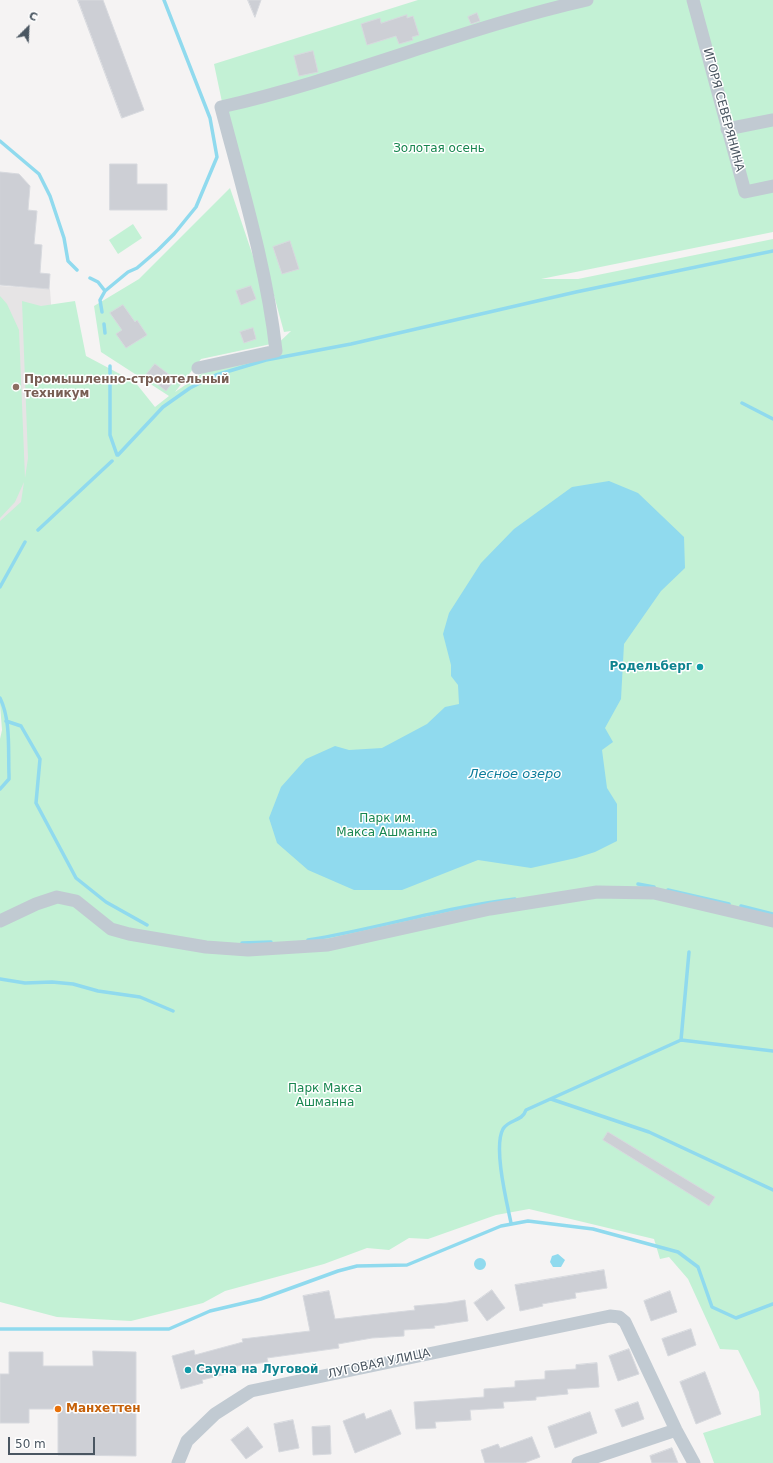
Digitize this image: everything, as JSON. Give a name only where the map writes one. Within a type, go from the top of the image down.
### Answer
[{"type":"street","points":[[198,368],[276,351],[270,311],[251,220],[222,107],[276,95],[535,6],[587,0]]},
{"type":"street","name":"ИГОРЯ СЕВЕРЯНИНА","points":[[693,0],[745,192],[773,186]]},
{"type":"street","points":[[727,129],[773,120]]},
{"type":"street","points":[[0,921],[36,904],[57,897],[76,900],[111,929],[129,934],[206,947],[248,950],[328,945],[490,909],[597,892],[654,893],[773,921]]},
{"type":"street","name":"ЛУГОВАЯ УЛИЦА","points":[[178,1463],[187,1441],[216,1414],[251,1391],[610,1316],[619,1317],[625,1322],[676,1430]]},
{"type":"street","points":[[578,1463],[676,1430],[694,1463]]},
{"type":"shaded area","name":"Промышленно-строительный техникум","points":[[0,286],[50,289],[52,319],[28,504],[0,533]]},
{"type":"green space","name":"Парк Макса Ашманна","points":[[418,0],[773,0],[773,232],[541,279],[578,279],[773,239],[773,1463],[714,1463],[703,1433],[761,1415],[759,1392],[738,1350],[720,1349],[688,1279],[669,1257],[660,1259],[654,1239],[529,1209],[496,1215],[428,1239],[409,1238],[389,1250],[367,1248],[324,1264],[225,1291],[203,1303],[131,1321],[57,1317],[0,1302],[0,739],[2,730],[0,704],[0,521],[21,502],[24,482],[15,502],[0,518],[0,296],[7,304],[19,330],[25,478],[28,458],[22,301],[41,306],[75,301],[86,356],[135,382],[155,407],[169,396],[101,352],[94,306],[139,279],[230,188],[257,268],[271,344],[201,359],[175,392],[216,364],[269,352],[291,331],[284,332],[226,121],[214,64]]},
{"type":"green space","points":[[133,224],[142,238],[118,254],[109,240]]},
{"type":"water","name":"Лесное озеро","points":[[609,481],[638,493],[684,537],[685,568],[661,591],[624,644],[621,699],[605,728],[613,742],[602,750],[607,788],[617,804],[617,841],[595,852],[576,858],[531,868],[478,860],[402,890],[354,890],[308,870],[277,843],[269,818],[281,787],[306,759],[335,746],[349,750],[382,748],[427,724],[445,707],[459,704],[458,685],[451,676],[451,665],[443,634],[449,613],[481,563],[514,529],[572,487]]},
{"type":"water","points":[[558,1254],[565,1260],[561,1267],[553,1267],[550,1262],[552,1256]]},
{"type":"water","points":[[478,1258],[482,1258],[486,1264],[482,1270],[478,1270],[474,1266],[474,1262]]},
{"type":"building","points":[[78,0],[103,0],[144,110],[122,118]]},
{"type":"building","points":[[248,0],[261,0],[255,17]]},
{"type":"building","points":[[477,13],[480,21],[471,24],[468,17]]},
{"type":"building","points":[[407,15],[407,18],[413,16],[419,35],[412,37],[413,40],[399,44],[396,36],[367,45],[361,24],[380,18],[381,23]]},
{"type":"building","points":[[313,51],[318,72],[299,76],[294,56]]},
{"type":"building","points":[[110,164],[137,164],[137,184],[167,184],[167,210],[110,210]]},
{"type":"building","points":[[0,172],[19,174],[30,186],[28,210],[37,211],[34,244],[42,245],[40,273],[50,274],[49,289],[0,285]]},
{"type":"building","points":[[290,241],[299,269],[282,274],[273,247]]},
{"type":"building","points":[[251,286],[256,299],[241,305],[236,291]]},
{"type":"building","points":[[123,305],[135,322],[137,320],[147,335],[126,348],[116,334],[122,330],[110,313]]},
{"type":"building","points":[[253,328],[256,339],[244,343],[240,332]]},
{"type":"building","points":[[155,364],[175,379],[166,391],[146,375]]},
{"type":"building","points":[[608,1132],[715,1197],[709,1206],[603,1140]]},
{"type":"building","points":[[604,1270],[607,1288],[575,1293],[576,1298],[542,1304],[543,1306],[520,1311],[515,1285]]},
{"type":"building","points":[[492,1290],[505,1308],[487,1321],[474,1303]]},
{"type":"building","points":[[329,1291],[335,1319],[415,1310],[414,1306],[465,1300],[468,1321],[434,1326],[435,1328],[404,1330],[404,1336],[372,1338],[338,1344],[339,1348],[267,1358],[268,1362],[237,1366],[238,1371],[202,1380],[203,1383],[181,1389],[172,1356],[194,1350],[195,1355],[243,1342],[242,1339],[310,1331],[303,1296]]},
{"type":"building","points":[[670,1291],[677,1312],[651,1321],[644,1301]]},
{"type":"building","points":[[691,1329],[696,1345],[668,1356],[662,1339]]},
{"type":"building","points":[[629,1349],[639,1374],[618,1381],[609,1356]]},
{"type":"building","points":[[93,1351],[136,1352],[136,1456],[58,1455],[58,1409],[29,1409],[29,1423],[0,1423],[0,1374],[9,1374],[9,1352],[43,1352],[43,1366],[93,1366]]},
{"type":"building","points":[[597,1363],[599,1387],[567,1389],[568,1394],[536,1397],[536,1400],[503,1402],[504,1408],[470,1410],[471,1420],[435,1422],[436,1428],[416,1429],[414,1402],[484,1397],[484,1389],[515,1387],[515,1381],[545,1379],[545,1371],[576,1369],[576,1365]]},
{"type":"building","points":[[705,1372],[721,1414],[696,1424],[680,1382]]},
{"type":"building","points":[[638,1402],[644,1419],[622,1427],[615,1410]]},
{"type":"building","points":[[391,1410],[401,1434],[355,1453],[343,1421],[364,1413],[366,1419]]},
{"type":"building","points":[[590,1412],[597,1433],[555,1448],[548,1427]]},
{"type":"building","points":[[293,1420],[299,1448],[279,1452],[274,1424]]},
{"type":"building","points":[[330,1426],[331,1454],[313,1455],[312,1427]]},
{"type":"building","points":[[248,1427],[263,1447],[246,1459],[231,1440]]},
{"type":"building","points":[[532,1437],[540,1457],[524,1463],[485,1463],[481,1450],[498,1444],[500,1448]]},
{"type":"building","points":[[672,1448],[678,1463],[652,1463],[650,1456]]},
{"type":"waterway","points":[[102,312],[100,300],[105,291],[128,272],[137,268],[158,250],[174,234],[196,207],[217,157],[210,118],[164,0]]},
{"type":"waterway","points":[[0,141],[39,174],[50,196],[64,238],[68,261],[77,270]]},
{"type":"waterway","points":[[118,455],[163,407],[190,388],[216,375],[266,360],[351,344],[576,292],[773,251]]},
{"type":"waterway","points":[[90,278],[98,282],[105,291]]},
{"type":"waterway","points":[[104,324],[105,333]]},
{"type":"waterway","points":[[110,366],[110,435],[117,455]]},
{"type":"waterway","points":[[742,403],[773,419]]},
{"type":"waterway","points":[[38,530],[112,461]]},
{"type":"waterway","points":[[0,587],[25,542]]},
{"type":"waterway","points":[[0,698],[6,716],[9,746],[9,779],[0,789]]},
{"type":"waterway","points":[[6,721],[21,726],[40,759],[36,803],[76,878],[106,902],[147,925]]},
{"type":"waterway","points":[[638,884],[654,887]]},
{"type":"waterway","points":[[668,890],[729,904]]},
{"type":"waterway","points":[[308,940],[463,907],[515,899]]},
{"type":"waterway","points":[[741,906],[773,914]]},
{"type":"waterway","points":[[242,943],[271,942]]},
{"type":"waterway","points":[[681,1040],[689,952]]},
{"type":"waterway","points":[[0,979],[25,983],[52,982],[73,984],[98,991],[140,997],[173,1011]]},
{"type":"waterway","points":[[511,1223],[500,1161],[500,1137],[503,1129],[522,1117],[526,1110],[681,1040],[773,1051]]},
{"type":"waterway","points":[[551,1099],[649,1132],[773,1190]]},
{"type":"waterway","points":[[0,1329],[169,1329],[210,1311],[261,1299],[338,1271],[357,1266],[407,1265],[501,1226],[528,1221],[593,1229],[678,1252],[698,1267],[712,1307],[736,1318],[773,1304]]},
{"type":"place","name":"Промышленно-строительный техникум","points":[[16,387]]},
{"type":"place","name":"Родельберг","points":[[700,667]]},
{"type":"place","name":"Сауна на Луговой","points":[[188,1370]]},
{"type":"place","name":"Манхеттен","points":[[58,1409]]},
{"type":"park label","name":"Золотая осень","points":[[439,149]]},
{"type":"park label","name":"Парк им. Макса Ашманна","points":[[387,826]]}]
